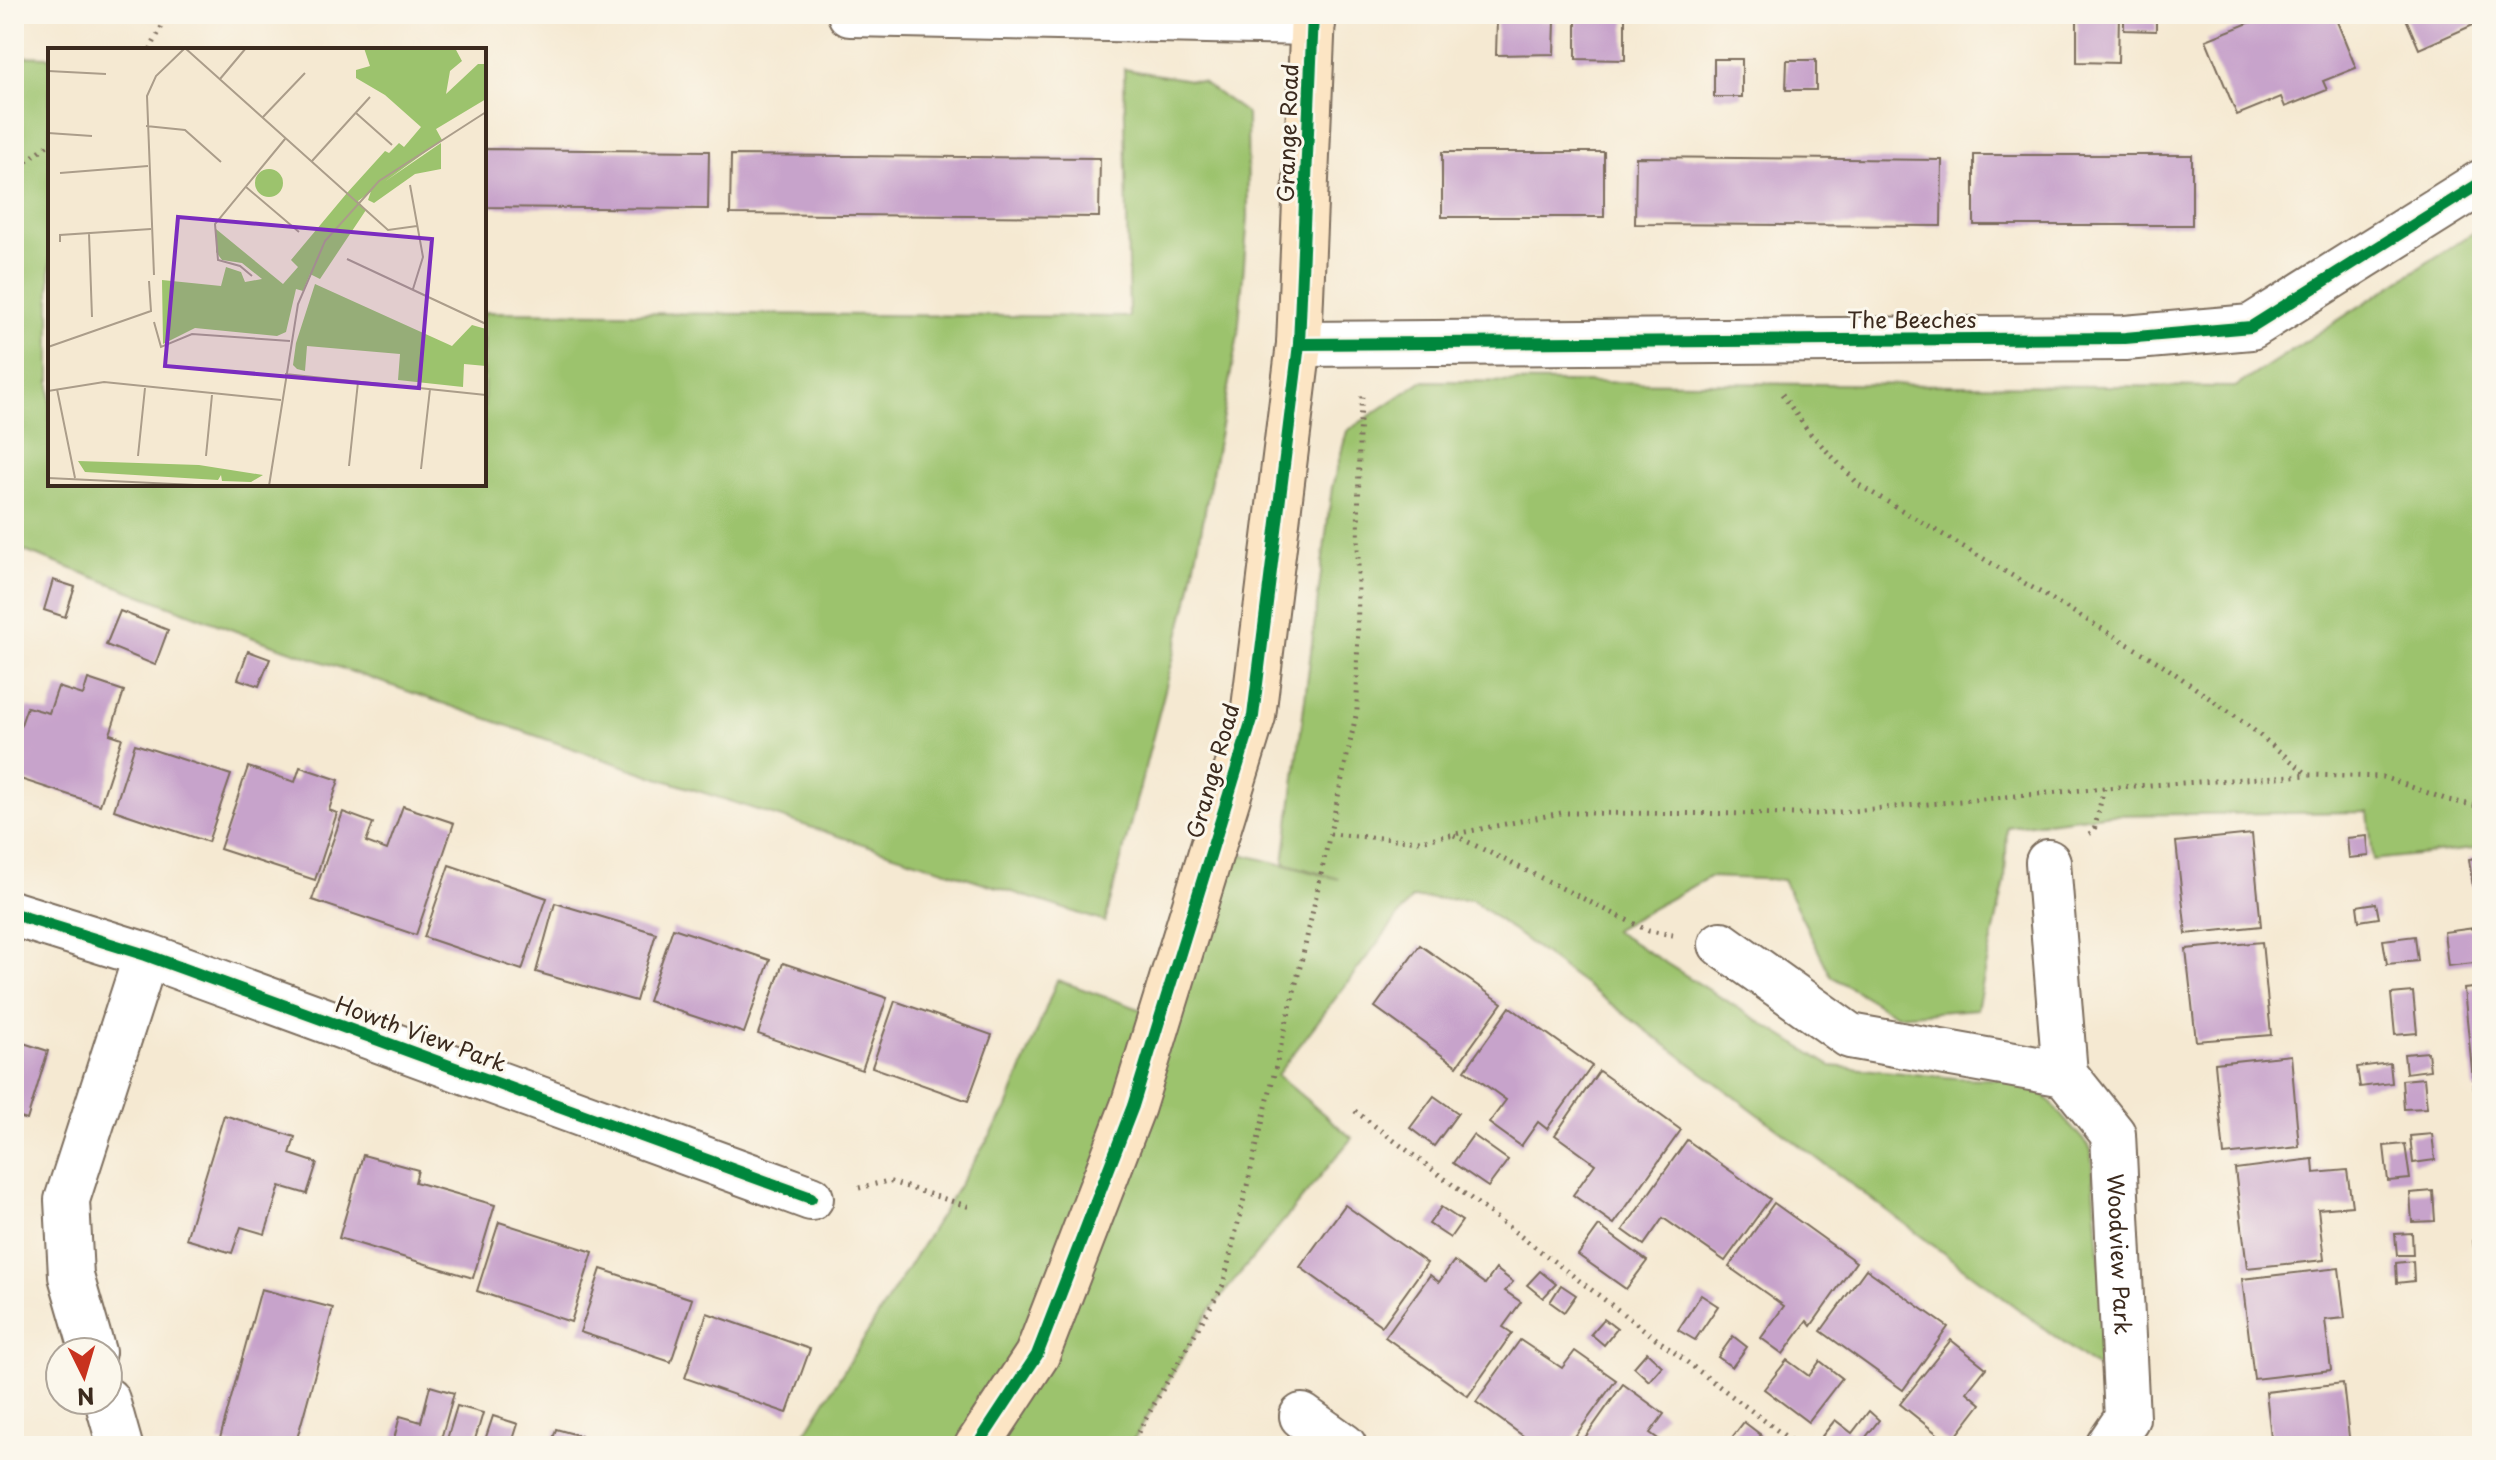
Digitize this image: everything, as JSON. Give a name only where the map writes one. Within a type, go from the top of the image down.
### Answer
[{"type":"main road","name":"Grange Road","points":[[977,1446],[1037,1355],[1133,1106],[1253,716],[1299,344],[1313,18]]},
{"type":"street","points":[[850,14],[1313,18]]},
{"type":"street","name":"The Beeches","points":[[1299,344],[2125,338],[2251,327],[2482,182]]},
{"type":"street","points":[[1721,944],[1850,1036],[2065,1074],[2048,862]]},
{"type":"street","name":"Howth View Park","points":[[14,914],[146,955],[811,1198]]},
{"type":"street","points":[[88,1336],[71,1276],[67,1200],[146,955]]},
{"type":"street","name":"Woodview Park","points":[[2065,1074],[2113,1134],[2127,1418],[2108,1446]]},
{"type":"street","points":[[112,1416],[120,1446]]},
{"type":"street","points":[[1302,1416],[1344,1446]]},
{"type":"path","points":[[151,48],[168,14]]},
{"type":"path","points":[[14,171],[48,145]]},
{"type":"path","points":[[1744,341],[1808,431],[1859,485],[2163,665],[2251,728],[2308,775]]},
{"type":"path","points":[[1130,1446],[1223,1285],[1357,711],[1359,433],[1365,343]]},
{"type":"path","points":[[1330,834],[1420,841],[1561,813],[1818,814],[2104,788],[2308,775],[2383,777],[2448,800],[2482,807]]},
{"type":"path","points":[[1453,835],[1649,931],[1721,944]]},
{"type":"path","points":[[1355,1111],[1798,1446]]},
{"type":"path","points":[[811,1198],[888,1181],[970,1207]]},
{"type":"green space","points":[[14,56],[48,57],[48,486],[486,486],[486,312],[1129,317],[1124,69],[1202,82],[1247,114],[1248,217],[1238,335],[1188,601],[1105,922],[661,779],[254,638],[14,547]]},
{"type":"green space","points":[[2482,227],[2482,848],[2373,860],[2368,812],[2103,815],[2007,827],[2005,881],[1977,1009],[1896,1015],[1831,976],[1783,880],[1709,877],[1613,930],[1831,1066],[1956,1078],[2031,1080],[2091,1149],[2109,1377],[1472,900],[1412,898],[1277,1075],[1352,1138],[1210,1310],[1130,1446],[978,1446],[1214,847],[1339,879],[1284,863],[1332,487],[1347,431],[1422,381],[2235,387]]},
{"type":"green space","points":[[1057,980],[1160,1016],[976,1446],[797,1446],[1006,1110]]},
{"type":"building","points":[[1576,14],[1625,14],[1625,60],[1576,59]]},
{"type":"building","points":[[2077,14],[2119,14],[2118,63],[2077,62]]},
{"type":"building","points":[[2124,14],[2156,14],[2156,31],[2124,30]]},
{"type":"building","points":[[2271,14],[2334,14],[2356,68],[2323,81],[2327,90],[2285,107],[2281,97],[2237,115],[2206,40]]},
{"type":"building","points":[[2404,14],[2482,14],[2482,21],[2419,49]]},
{"type":"building","points":[[1497,20],[1555,21],[1554,54],[1496,55]]},
{"type":"building","points":[[1714,59],[1742,59],[1742,97],[1714,97]]},
{"type":"building","points":[[1787,60],[1816,60],[1816,90],[1786,90]]},
{"type":"building","points":[[486,149],[709,151],[708,209],[486,207]]},
{"type":"building","points":[[1442,152],[1604,152],[1604,217],[1442,217]]},
{"type":"building","points":[[731,155],[1100,158],[1099,217],[730,214]]},
{"type":"building","points":[[1974,155],[2192,155],[2192,225],[1974,225]]},
{"type":"building","points":[[1636,157],[1942,160],[1941,226],[1635,224]]},
{"type":"building","points":[[53,580],[75,587],[65,617],[44,610]]},
{"type":"building","points":[[120,611],[168,630],[155,665],[106,645]]},
{"type":"building","points":[[248,651],[270,659],[259,686],[238,679]]},
{"type":"building","points":[[88,679],[124,691],[110,734],[122,738],[100,805],[14,777],[14,745],[27,707],[49,713],[58,687],[83,695]]},
{"type":"building","points":[[135,744],[231,775],[208,842],[114,810]]},
{"type":"building","points":[[248,767],[295,782],[300,767],[339,780],[329,810],[337,813],[315,880],[220,849]]},
{"type":"building","points":[[403,806],[454,823],[416,935],[312,900],[343,812],[373,823],[366,842],[387,850]]},
{"type":"building","points":[[2252,834],[2261,926],[2186,934],[2176,842]]},
{"type":"building","points":[[2367,836],[2369,856],[2349,858],[2347,838]]},
{"type":"building","points":[[2482,857],[2482,886],[2473,887],[2469,859]]},
{"type":"building","points":[[449,865],[547,898],[522,970],[424,937]]},
{"type":"building","points":[[555,903],[656,933],[636,1001],[536,972]]},
{"type":"building","points":[[2376,903],[2379,918],[2359,921],[2357,906]]},
{"type":"building","points":[[2482,927],[2482,962],[2448,966],[2444,932]]},
{"type":"building","points":[[673,928],[770,960],[744,1033],[648,1001]]},
{"type":"building","points":[[2415,936],[2418,961],[2387,964],[2383,940]]},
{"type":"building","points":[[2262,942],[2271,1035],[2196,1041],[2186,949]]},
{"type":"building","points":[[1420,945],[1502,1003],[1457,1066],[1375,1007]]},
{"type":"building","points":[[783,963],[887,998],[862,1070],[758,1034]]},
{"type":"building","points":[[2482,987],[2482,1089],[2474,1090],[2464,989]]},
{"type":"building","points":[[2413,992],[2417,1033],[2395,1035],[2391,994]]},
{"type":"building","points":[[895,1001],[992,1035],[968,1101],[872,1067]]},
{"type":"building","points":[[1510,1007],[1592,1066],[1547,1129],[1538,1122],[1521,1146],[1489,1123],[1506,1100],[1465,1070]]},
{"type":"building","points":[[14,1040],[48,1051],[27,1120],[14,1116]]},
{"type":"building","points":[[2428,1052],[2430,1070],[2406,1073],[2404,1054]]},
{"type":"building","points":[[2291,1055],[2299,1147],[2224,1155],[2215,1063]]},
{"type":"building","points":[[2390,1063],[2392,1083],[2360,1087],[2357,1067]]},
{"type":"building","points":[[1599,1071],[1681,1130],[1614,1224],[1573,1195],[1595,1164],[1555,1135]]},
{"type":"building","points":[[2424,1078],[2427,1108],[2404,1109],[2402,1080]]},
{"type":"building","points":[[1434,1096],[1458,1113],[1434,1146],[1410,1128]]},
{"type":"building","points":[[224,1115],[295,1137],[290,1154],[317,1163],[307,1194],[280,1186],[265,1234],[241,1227],[232,1253],[186,1239]]},
{"type":"building","points":[[2432,1134],[2435,1160],[2413,1163],[2410,1136]]},
{"type":"building","points":[[1473,1135],[1508,1160],[1488,1187],[1453,1163]]},
{"type":"building","points":[[1687,1140],[1770,1199],[1725,1261],[1663,1218],[1644,1245],[1623,1230]]},
{"type":"building","points":[[2405,1144],[2410,1179],[2388,1181],[2384,1146]]},
{"type":"building","points":[[363,1155],[418,1170],[415,1182],[495,1205],[473,1278],[339,1238]]},
{"type":"building","points":[[2313,1159],[2314,1173],[2347,1170],[2352,1206],[2318,1209],[2324,1260],[2247,1268],[2235,1169]]},
{"type":"building","points":[[2433,1191],[2435,1221],[2412,1222],[2410,1193]]},
{"type":"building","points":[[1774,1203],[1856,1262],[1811,1326],[1807,1321],[1783,1354],[1761,1338],[1784,1306],[1729,1267]]},
{"type":"building","points":[[1345,1205],[1427,1263],[1382,1326],[1300,1267]]},
{"type":"building","points":[[1441,1207],[1462,1221],[1450,1238],[1429,1224]]},
{"type":"building","points":[[499,1222],[593,1252],[571,1322],[477,1291]]},
{"type":"building","points":[[1599,1226],[1647,1261],[1626,1289],[1578,1255]]},
{"type":"building","points":[[2412,1233],[2413,1255],[2397,1255],[2395,1234]]},
{"type":"building","points":[[2482,1238],[2482,1267],[2476,1267],[2473,1239]]},
{"type":"building","points":[[1454,1261],[1485,1284],[1496,1269],[1513,1282],[1505,1291],[1521,1302],[1503,1327],[1512,1333],[1468,1396],[1385,1337],[1430,1275],[1439,1282]]},
{"type":"building","points":[[2413,1261],[2414,1281],[2397,1283],[2396,1263]]},
{"type":"building","points":[[2339,1268],[2345,1318],[2325,1320],[2331,1370],[2254,1379],[2242,1279]]},
{"type":"building","points":[[601,1269],[692,1299],[671,1362],[580,1332]]},
{"type":"building","points":[[1866,1269],[1948,1327],[1903,1390],[1821,1331]]},
{"type":"building","points":[[1540,1271],[1556,1284],[1543,1298],[1527,1285]]},
{"type":"building","points":[[1561,1285],[1576,1295],[1564,1312],[1550,1302]]},
{"type":"building","points":[[261,1289],[333,1308],[295,1446],[234,1446],[219,1442]]},
{"type":"building","points":[[1701,1295],[1718,1306],[1695,1340],[1678,1330]]},
{"type":"building","points":[[707,1313],[810,1349],[787,1413],[685,1378]]},
{"type":"building","points":[[1604,1319],[1617,1329],[1604,1345],[1591,1334]]},
{"type":"building","points":[[1733,1336],[1747,1347],[1732,1367],[1718,1357]]},
{"type":"building","points":[[1520,1340],[1562,1368],[1575,1351],[1616,1380],[1568,1446],[1537,1446],[1476,1402]]},
{"type":"building","points":[[1951,1340],[1986,1368],[1967,1392],[1981,1404],[1950,1444],[1900,1404]]},
{"type":"building","points":[[1647,1352],[1662,1366],[1649,1381],[1634,1367]]},
{"type":"building","points":[[1787,1360],[1809,1376],[1820,1361],[1842,1378],[1808,1422],[1764,1389]]},
{"type":"building","points":[[2343,1383],[2350,1446],[2272,1446],[2266,1392]]},
{"type":"building","points":[[1623,1384],[1664,1414],[1650,1433],[1668,1446],[1579,1446]]},
{"type":"building","points":[[430,1386],[454,1393],[439,1446],[418,1446],[394,1439],[400,1416],[421,1422]]},
{"type":"building","points":[[457,1406],[483,1413],[473,1446],[445,1446]]},
{"type":"building","points":[[1869,1411],[1879,1420],[1859,1446],[1836,1446],[1822,1436],[1835,1420],[1852,1433]]},
{"type":"building","points":[[493,1416],[518,1424],[511,1446],[483,1446]]},
{"type":"building","points":[[1744,1422],[1761,1435],[1752,1446],[1727,1444]]},
{"type":"building","points":[[556,1429],[588,1438],[586,1446],[551,1446]]},
{"type":"cycle path","points":[[977,1446],[1037,1355],[1133,1106],[1253,716],[1299,344],[1313,14]]},
{"type":"cycle path","points":[[1299,344],[2125,338],[2251,327],[2482,182]]},
{"type":"cycle path","points":[[14,914],[146,955],[811,1198]]}]
